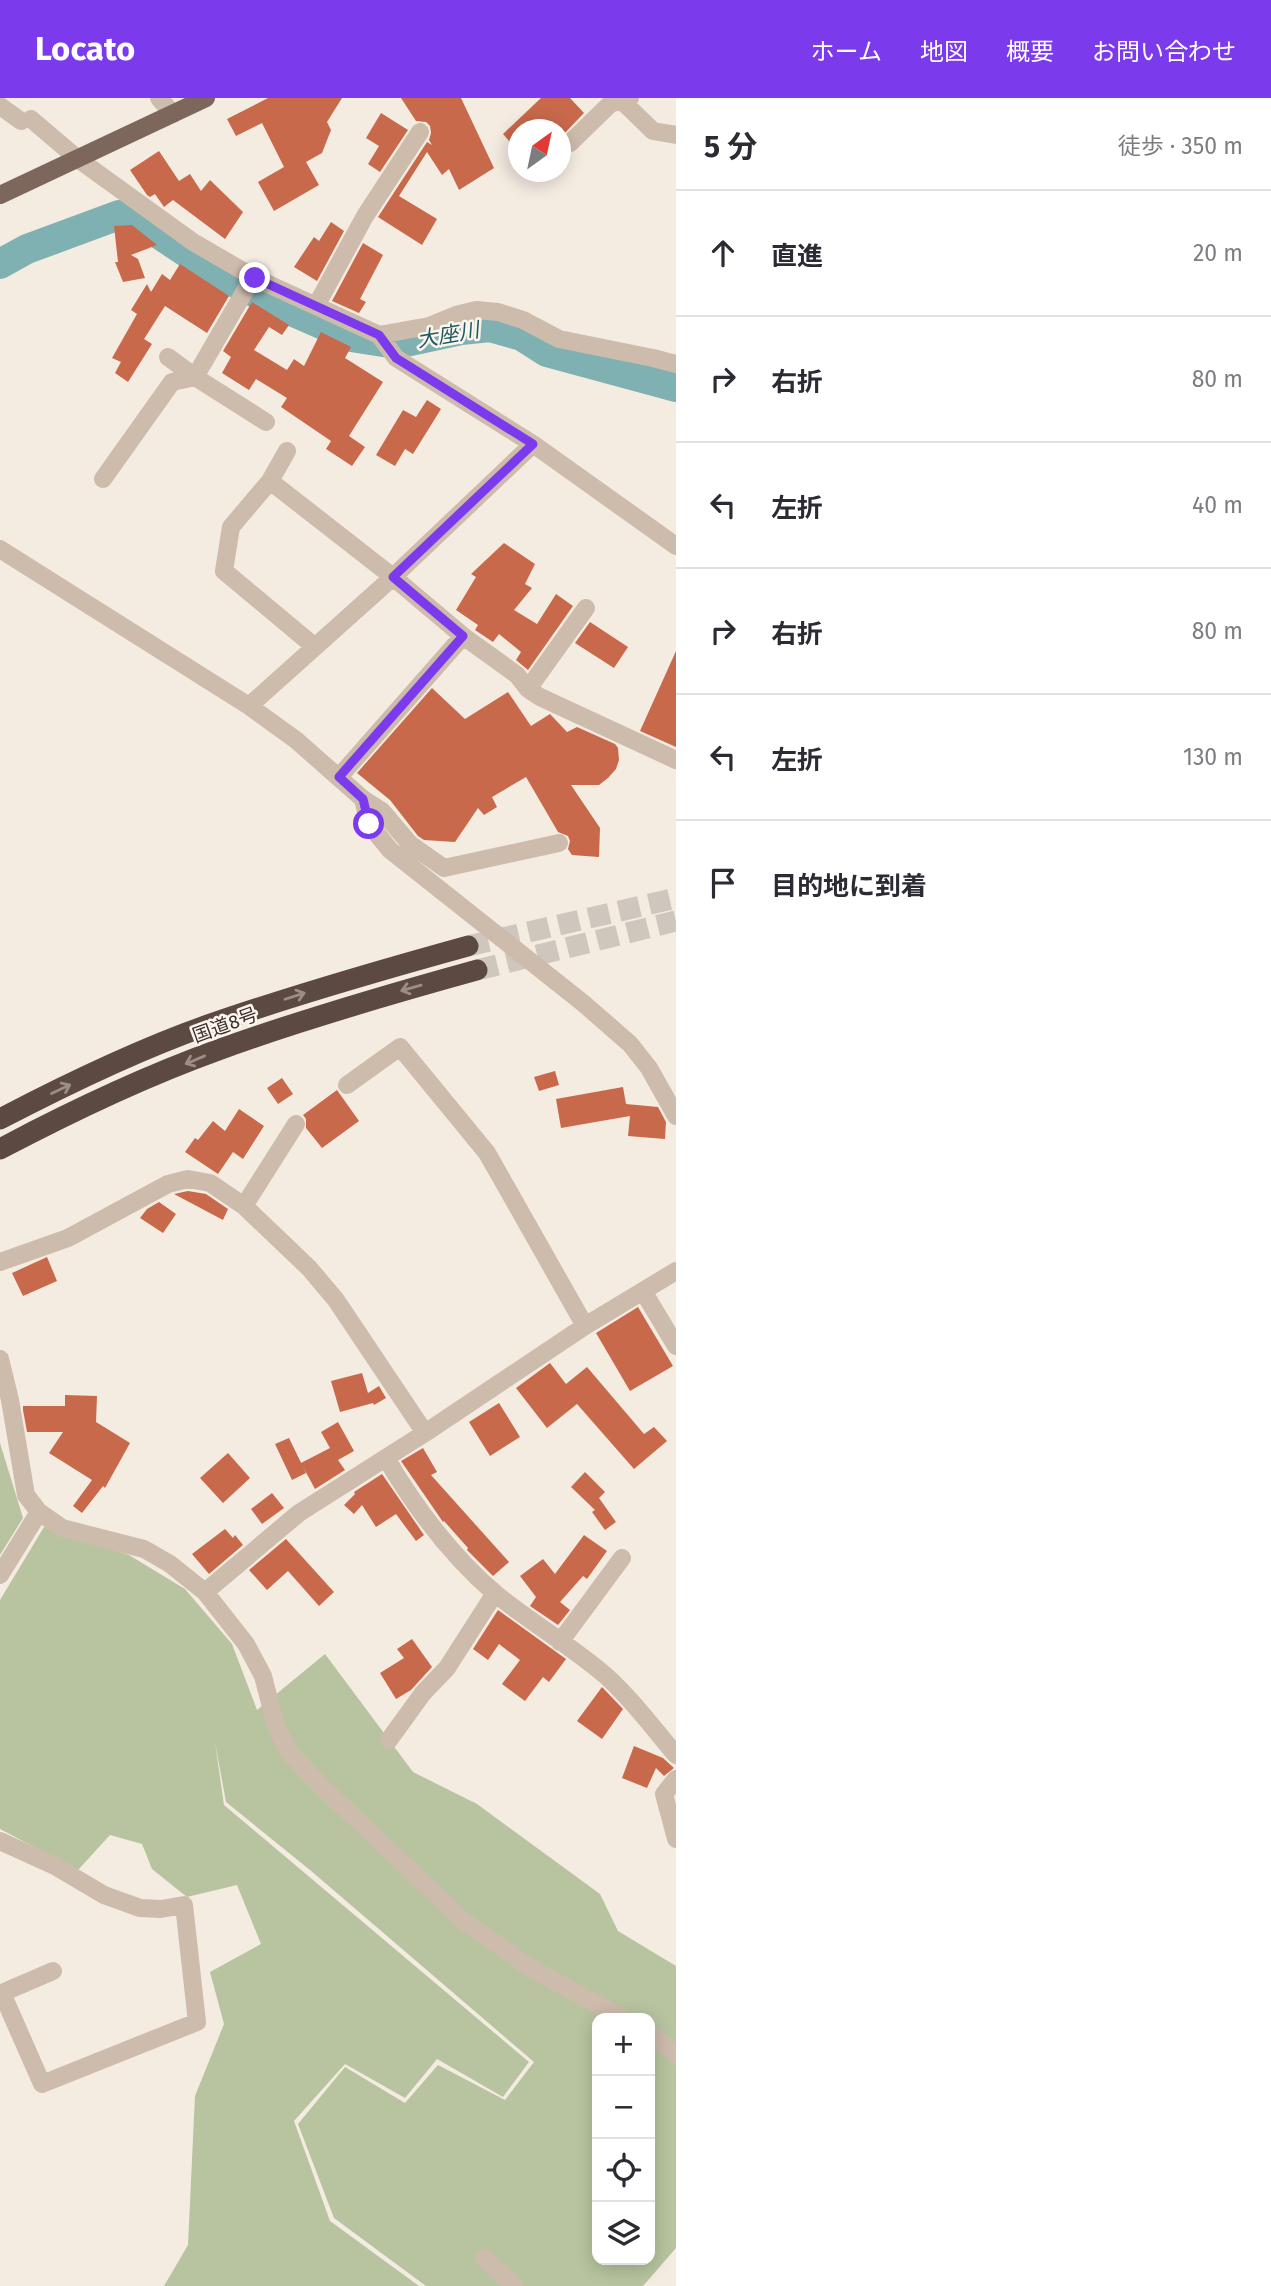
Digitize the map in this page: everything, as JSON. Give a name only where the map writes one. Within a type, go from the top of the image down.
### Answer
[{"type":"highway","name":"国道8号","points":[[0,1119],[110,1066],[206,1026],[347,979],[468,946]]},
{"type":"highway","name":"国道8号","points":[[0,1149],[121,1090],[216,1051],[349,1006],[477,970]]},
{"type":"main road","points":[[0,195],[206,98]]},
{"type":"street","points":[[159,98],[173,114]]},
{"type":"street","points":[[571,141],[610,104],[623,99],[653,131],[676,135]]},
{"type":"street","points":[[0,106],[26,120],[193,242],[253,277],[379,335],[396,358],[533,444],[676,546]]},
{"type":"street","points":[[316,306],[365,216],[420,132]]},
{"type":"street","points":[[103,479],[172,382],[195,377],[253,277]]},
{"type":"street","points":[[379,335],[429,326],[476,310],[498,312],[523,320],[559,339],[676,364]]},
{"type":"street","points":[[168,357],[266,422]]},
{"type":"street","points":[[249,706],[393,577],[533,444]]},
{"type":"street","points":[[288,451],[270,481],[231,527],[224,571],[315,647]]},
{"type":"street","points":[[270,481],[393,577],[463,636],[517,675],[528,689],[676,761]]},
{"type":"street","points":[[0,549],[249,706],[296,740],[363,799],[382,811],[410,844],[444,869],[559,843]]},
{"type":"street","points":[[528,689],[586,608]]},
{"type":"street","points":[[339,777],[463,636]]},
{"type":"street","points":[[363,799],[369,824],[390,850],[583,1003],[630,1044],[649,1068],[676,1116]]},
{"type":"street","points":[[347,1085],[400,1046],[487,1153],[584,1326]]},
{"type":"street","points":[[244,1206],[296,1124]]},
{"type":"street","points":[[0,1262],[68,1238],[168,1184],[188,1180],[210,1182],[244,1206],[309,1268],[336,1300],[425,1433]]},
{"type":"street","points":[[205,1592],[299,1513],[425,1433],[584,1326],[676,1271]]},
{"type":"street","points":[[643,1291],[676,1346]]},
{"type":"street","points":[[0,1359],[10,1400],[26,1495],[38,1512],[62,1528],[144,1549],[170,1564],[205,1592],[246,1644],[263,1676],[276,1726],[288,1751],[321,1787],[465,1922],[531,1969],[614,2013]]},
{"type":"street","points":[[386,1458],[410,1499],[444,1542],[495,1593],[604,1674],[631,1700],[676,1755]]},
{"type":"street","points":[[0,1575],[38,1512]]},
{"type":"street","points":[[560,1642],[622,1558]]},
{"type":"street","points":[[389,1740],[423,1693],[447,1668],[495,1593]]},
{"type":"street","points":[[676,1779],[664,1794],[676,1839]]},
{"type":"street","points":[[0,1841],[55,1866],[104,1895],[140,1908],[161,1909],[184,1905],[197,2022],[42,2084],[1,1993],[53,1971]]},
{"type":"street","points":[[655,2037],[676,2055]]},
{"type":"street","points":[[484,2258],[515,2286]]},
{"type":"green space","points":[[0,1443],[23,1518],[0,1555]]},
{"type":"green space","points":[[44,1527],[129,1555],[185,1589],[232,1644],[257,1710],[325,1654],[413,1772],[477,1804],[600,1894],[618,1931],[676,1966],[676,2248],[643,2286],[426,2286],[334,2218],[298,2124],[345,2067],[405,2103],[438,2065],[505,2100],[534,2062],[310,1870],[226,1802],[215,1742],[224,1805],[529,2062],[503,2097],[437,2059],[405,2098],[345,2064],[294,2121],[330,2221],[419,2286],[164,2286],[188,2245],[195,2096],[224,2024],[210,1972],[261,1944],[237,1885],[187,1897],[152,1869],[142,1844],[110,1835],[78,1870],[0,1829],[0,1600]]},
{"type":"building","points":[[268,98],[342,98],[327,122],[331,130],[322,153],[306,162],[319,185],[274,211],[258,182],[284,167],[262,123],[236,136],[227,119]]},
{"type":"building","points":[[401,98],[461,98],[494,168],[459,190],[449,169],[442,175],[427,152],[399,196],[437,219],[422,245],[378,217],[427,142],[432,145],[429,140],[430,126],[426,122],[416,121]]},
{"type":"building","points":[[541,98],[570,98],[584,113],[571,127],[571,119],[519,119]]},
{"type":"building","points":[[381,113],[408,130],[380,172],[368,164],[379,146],[366,138]]},
{"type":"building","points":[[159,151],[179,181],[190,174],[201,191],[210,180],[243,212],[225,239],[173,200],[164,207],[155,194],[150,197],[147,195],[130,170]]},
{"type":"building","points":[[331,222],[344,231],[317,281],[294,267],[314,237],[319,241]]},
{"type":"building","points":[[132,225],[157,245],[131,255],[138,259],[145,278],[123,282],[115,262],[118,262],[114,226]]},
{"type":"building","points":[[363,243],[383,255],[360,299],[366,302],[359,313],[332,301]]},
{"type":"building","points":[[180,264],[229,296],[207,333],[165,306],[144,339],[152,344],[128,382],[115,373],[121,362],[112,358],[137,314],[131,310],[147,284],[151,292],[162,274],[170,280]]},
{"type":"building","points":[[252,302],[289,325],[282,335],[269,327],[254,350],[287,370],[294,359],[304,366],[321,332],[351,347],[345,358],[383,382],[349,436],[365,447],[352,466],[326,449],[331,441],[281,407],[287,398],[256,379],[249,390],[222,373],[231,357],[223,351]]},
{"type":"building","points":[[427,400],[441,409],[413,454],[405,449],[395,466],[376,455],[403,410],[416,417]]},
{"type":"building","points":[[504,543],[535,564],[525,584],[532,588],[514,610],[537,624],[556,594],[573,606],[528,670],[516,660],[521,652],[499,634],[493,642],[475,630],[478,625],[456,610],[476,577],[471,574]]},
{"type":"building","points":[[590,622],[628,647],[614,668],[575,643]]},
{"type":"building","points":[[676,651],[676,747],[640,731]]},
{"type":"building","points":[[432,688],[465,719],[508,692],[531,726],[550,714],[567,732],[577,727],[615,744],[619,760],[616,769],[608,778],[599,785],[571,785],[600,828],[599,857],[572,855],[568,849],[568,836],[558,832],[526,777],[492,797],[497,807],[484,815],[478,808],[455,842],[424,840],[418,836],[390,800],[357,773]]},
{"type":"building","points":[[555,1071],[559,1085],[539,1091],[534,1077]]},
{"type":"building","points":[[282,1078],[293,1094],[278,1104],[267,1088]]},
{"type":"building","points":[[623,1087],[626,1104],[658,1107],[666,1122],[665,1139],[628,1136],[630,1116],[561,1128],[556,1099]]},
{"type":"building","points":[[337,1090],[359,1121],[322,1148],[306,1128],[303,1115]]},
{"type":"building","points":[[239,1109],[264,1126],[243,1159],[233,1152],[218,1174],[185,1152],[213,1121],[225,1131]]},
{"type":"building","points":[[188,1191],[206,1194],[228,1209],[223,1220],[174,1194]]},
{"type":"building","points":[[159,1202],[176,1214],[163,1233],[140,1218],[147,1209]]},
{"type":"building","points":[[47,1257],[57,1281],[23,1296],[12,1273]]},
{"type":"building","points":[[638,1307],[673,1366],[630,1391],[596,1333]]},
{"type":"building","points":[[550,1363],[566,1384],[587,1367],[644,1434],[654,1427],[667,1441],[634,1469],[577,1404],[547,1428],[516,1388]]},
{"type":"building","points":[[362,1373],[368,1393],[379,1386],[386,1398],[374,1405],[373,1403],[340,1412],[331,1381]]},
{"type":"building","points":[[65,1395],[97,1396],[96,1422],[130,1443],[105,1488],[103,1486],[82,1513],[73,1506],[92,1480],[49,1453],[63,1432],[27,1432],[23,1410],[23,1406],[65,1406]]},
{"type":"building","points":[[499,1403],[520,1437],[490,1456],[469,1422]]},
{"type":"building","points":[[338,1422],[354,1451],[338,1460],[345,1470],[315,1489],[301,1463],[330,1448],[321,1432]]},
{"type":"building","points":[[289,1438],[306,1473],[292,1480],[275,1444]]},
{"type":"building","points":[[423,1448],[437,1472],[431,1475],[509,1562],[493,1576],[443,1522],[401,1461]]},
{"type":"building","points":[[228,1453],[250,1478],[223,1503],[200,1478]]},
{"type":"building","points":[[585,1472],[605,1492],[599,1498],[616,1522],[605,1530],[592,1512],[595,1510],[571,1487]]},
{"type":"building","points":[[382,1474],[424,1535],[416,1541],[396,1514],[376,1527],[362,1505],[354,1514],[344,1505],[354,1492]]},
{"type":"building","points":[[272,1493],[284,1508],[262,1524],[251,1509]]},
{"type":"building","points":[[225,1529],[233,1538],[235,1535],[243,1545],[209,1574],[192,1554]]},
{"type":"building","points":[[584,1535],[607,1551],[587,1579],[583,1576],[560,1602],[570,1610],[558,1625],[530,1606],[536,1597],[520,1576],[543,1559],[555,1574]]},
{"type":"building","points":[[286,1539],[334,1592],[319,1606],[288,1571],[267,1590],[249,1570]]},
{"type":"building","points":[[498,1610],[566,1659],[549,1682],[543,1677],[525,1701],[502,1684],[520,1660],[499,1644],[488,1660],[473,1649]]},
{"type":"building","points":[[412,1639],[432,1667],[411,1690],[396,1699],[380,1673],[404,1658],[397,1649]]},
{"type":"building","points":[[602,1687],[623,1709],[602,1739],[577,1721]]},
{"type":"building","points":[[634,1746],[663,1758],[674,1768],[664,1776],[656,1768],[647,1788],[622,1778]]},
{"type":"waterway","name":"大座川","points":[[0,264],[27,249],[119,215],[135,218],[222,276],[351,337],[396,344],[461,330],[490,327],[522,336],[547,352],[676,387]]},
{"type":"tunnel","points":[[468,946],[676,898]]},
{"type":"tunnel","points":[[477,970],[676,921]]},
{"type":"route","points":[[255,278],[379,335],[396,358],[533,444],[393,577],[463,636],[339,777],[363,799],[369,824]]}]
